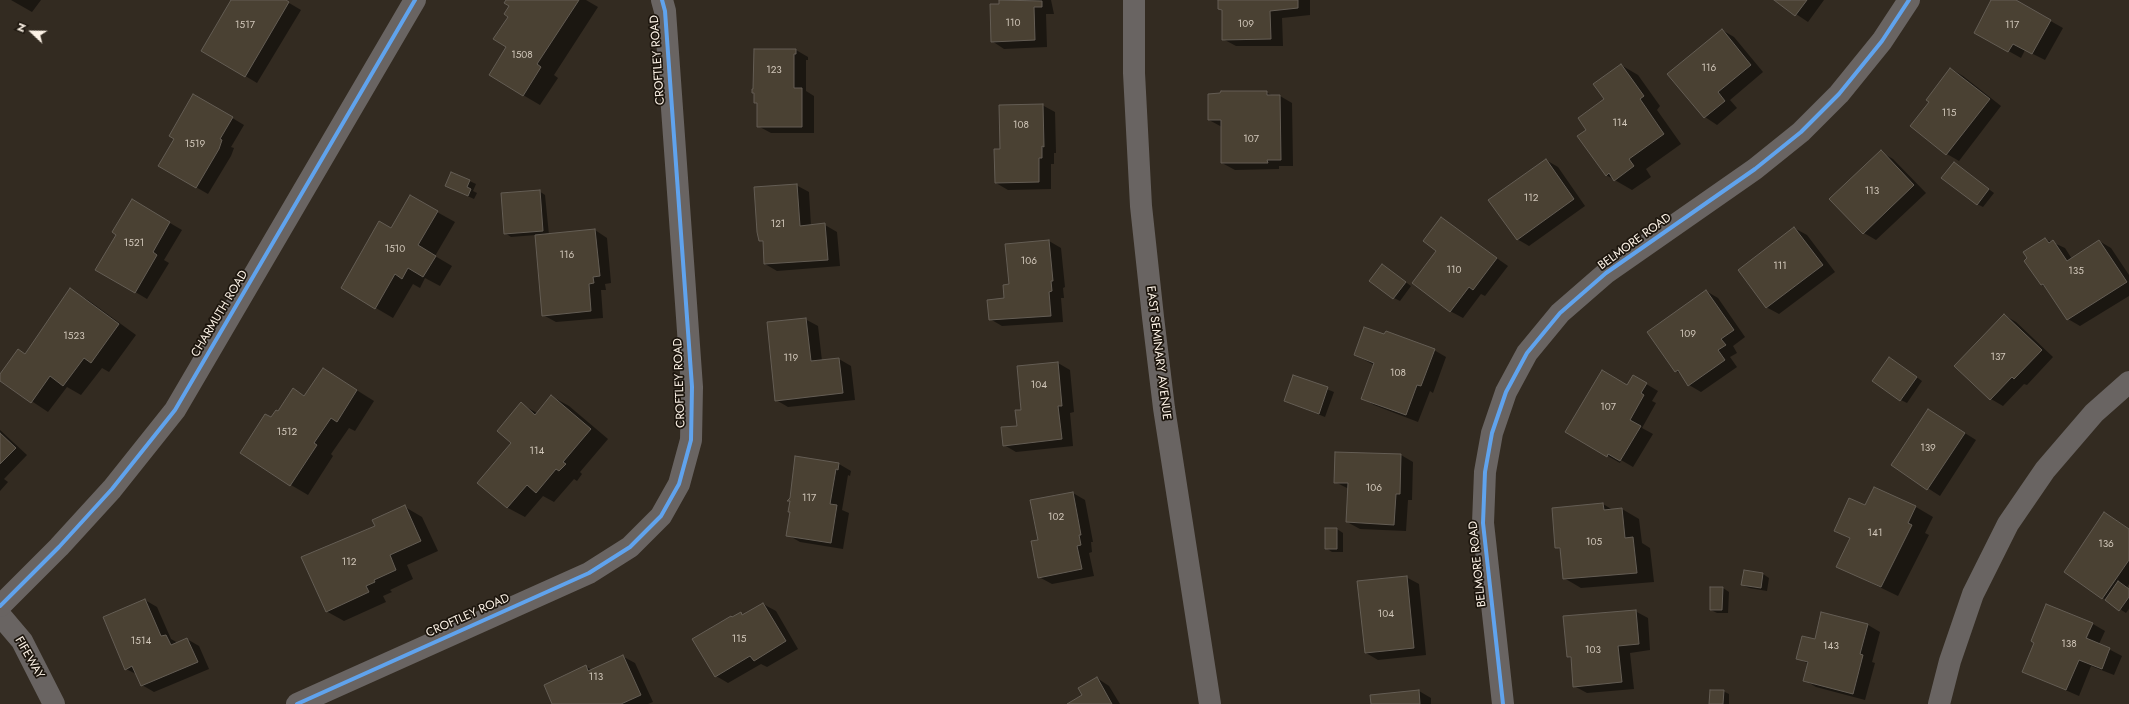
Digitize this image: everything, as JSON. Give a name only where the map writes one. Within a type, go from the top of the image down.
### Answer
[{"type":"street","name":"CHARMUTH ROAD","points":[[0,606],[59,547],[112,489],[175,410],[415,0]]},
{"type":"street","name":"CROFTLEY ROAD","points":[[297,704],[589,573],[630,547],[661,516],[679,484],[691,440],[692,387],[665,11],[662,0]]},
{"type":"street","name":"EAST SEMINARY AVENUE","points":[[1134,0],[1134,73],[1141,206],[1152,317],[1164,408],[1210,704]]},
{"type":"street","name":"BELMORE ROAD","points":[[1503,704],[1483,523],[1485,472],[1492,433],[1506,392],[1527,354],[1560,313],[1606,273],[1755,169],[1801,132],[1839,94],[1882,41],[1909,0]]},
{"type":"street","points":[[1939,704],[1950,661],[1973,594],[2008,524],[2045,470],[2089,418],[2129,382]]},
{"type":"street","name":"FIFEWAY","points":[[0,615],[22,641],[54,704]]},
{"type":"building","points":[[231,0],[286,0],[289,2],[245,77],[201,51]]},
{"type":"building","points":[[506,0],[579,0],[537,64],[541,67],[523,96],[489,75],[506,47],[493,39],[508,17],[504,14],[509,6],[504,3]]},
{"type":"building","points":[[999,0],[1042,1],[1042,7],[1034,7],[1035,40],[991,42],[990,4],[999,4]]},
{"type":"building","points":[[1218,0],[1298,0],[1298,8],[1270,11],[1271,39],[1222,40],[1222,10],[1218,9]]},
{"type":"building","points":[[1774,0],[1807,0],[1795,16]]},
{"type":"building","points":[[1991,0],[2016,0],[2051,20],[2032,54],[2013,44],[2008,52],[1974,33]]},
{"type":"building","points":[[1722,29],[1751,65],[1718,92],[1725,101],[1704,118],[1667,74]]},
{"type":"building","points":[[754,49],[796,49],[796,54],[794,54],[794,88],[802,88],[802,127],[757,127],[757,103],[754,103],[754,93],[752,93]]},
{"type":"building","points":[[1621,64],[1644,96],[1640,99],[1664,134],[1629,159],[1634,166],[1614,181],[1609,173],[1606,176],[1577,136],[1586,130],[1578,118],[1604,99],[1593,84]]},
{"type":"building","points":[[1950,68],[1990,99],[1946,155],[1910,126],[1929,102],[1926,100]]},
{"type":"building","points":[[1221,91],[1267,91],[1267,95],[1280,95],[1281,160],[1267,160],[1268,163],[1221,163],[1221,120],[1208,120],[1208,94],[1220,93]]},
{"type":"building","points":[[193,94],[233,117],[220,139],[222,140],[219,149],[196,188],[158,166],[174,139],[169,136]]},
{"type":"building","points":[[1043,104],[1044,147],[1042,146],[1042,158],[1039,158],[1039,182],[995,183],[994,149],[1000,149],[999,105]]},
{"type":"building","points":[[1881,150],[1914,185],[1863,234],[1829,199]]},
{"type":"building","points":[[1546,159],[1574,199],[1517,240],[1488,200]]},
{"type":"building","points":[[1954,162],[1989,189],[1977,205],[1941,178]]},
{"type":"building","points":[[451,172],[470,180],[467,187],[471,189],[468,196],[445,186]]},
{"type":"building","points":[[797,184],[800,226],[825,223],[828,260],[764,264],[763,241],[759,241],[757,232],[754,187]]},
{"type":"building","points":[[540,190],[543,231],[504,234],[501,193]]},
{"type":"building","points":[[410,195],[438,211],[418,245],[436,256],[423,277],[408,268],[402,279],[395,274],[375,309],[341,288],[379,221],[391,228]]},
{"type":"building","points":[[132,199],[170,222],[153,252],[157,255],[135,293],[95,270],[116,235],[112,232]]},
{"type":"building","points":[[1441,217],[1497,258],[1473,290],[1469,287],[1450,312],[1412,283],[1436,251],[1423,241]]},
{"type":"building","points":[[1794,227],[1823,265],[1766,308],[1738,270]]},
{"type":"building","points":[[595,229],[600,276],[593,277],[594,283],[589,284],[591,311],[542,316],[535,235]]},
{"type":"building","points":[[2045,238],[2049,243],[2053,240],[2067,261],[2099,240],[2127,282],[2067,320],[2043,284],[2041,285],[2024,261],[2027,258],[2023,252]]},
{"type":"building","points":[[1049,240],[1053,281],[1051,281],[1052,291],[1049,292],[1051,316],[989,320],[987,300],[1004,298],[1003,285],[1009,284],[1005,244]]},
{"type":"building","points":[[1382,264],[1406,282],[1393,299],[1369,281]]},
{"type":"building","points":[[70,288],[119,324],[91,363],[84,358],[63,386],[50,376],[31,403],[0,381],[0,374],[18,349],[25,354]]},
{"type":"building","points":[[1706,290],[1734,330],[1721,339],[1726,345],[1718,350],[1725,360],[1688,386],[1678,370],[1675,372],[1647,332]]},
{"type":"building","points":[[2004,314],[2042,350],[2014,379],[2012,377],[1990,400],[1954,366]]},
{"type":"building","points":[[806,318],[811,361],[839,358],[843,393],[775,401],[767,322]]},
{"type":"building","points":[[1364,327],[1384,334],[1386,331],[1435,349],[1421,386],[1417,385],[1406,415],[1361,399],[1374,363],[1354,355]]},
{"type":"building","points":[[1889,357],[1917,377],[1900,401],[1872,381]]},
{"type":"building","points":[[1058,362],[1062,406],[1058,406],[1062,439],[1003,446],[1001,427],[1017,426],[1015,410],[1021,410],[1017,366]]},
{"type":"building","points":[[323,368],[357,390],[337,422],[331,418],[314,443],[317,445],[290,486],[240,453],[265,414],[271,417],[276,410],[278,411],[293,388],[304,396]]},
{"type":"building","points":[[1602,370],[1627,385],[1633,375],[1647,383],[1641,393],[1644,395],[1630,420],[1641,426],[1620,461],[1608,454],[1607,457],[1565,432]]},
{"type":"building","points":[[1293,375],[1328,387],[1319,414],[1284,401]]},
{"type":"building","points":[[551,395],[591,429],[563,462],[566,464],[559,471],[556,469],[536,493],[527,485],[507,508],[477,483],[511,443],[497,431],[521,402],[535,415]]},
{"type":"building","points":[[1928,409],[1965,433],[1927,490],[1891,465]]},
{"type":"building","points":[[0,433],[16,448],[0,464]]},
{"type":"building","points":[[1335,452],[1401,454],[1400,494],[1396,494],[1394,525],[1346,522],[1348,483],[1334,483]]},
{"type":"building","points":[[795,456],[839,463],[838,470],[836,469],[830,504],[837,505],[831,543],[786,536],[790,512],[788,512],[790,501],[787,501],[790,498]]},
{"type":"building","points":[[1874,487],[1916,506],[1908,523],[1912,525],[1881,587],[1836,567],[1850,538],[1834,531],[1849,498],[1865,505]]},
{"type":"building","points":[[1073,492],[1081,535],[1079,535],[1081,545],[1077,546],[1082,569],[1038,578],[1031,541],[1038,540],[1030,500]]},
{"type":"building","points":[[1603,503],[1604,510],[1622,508],[1625,538],[1633,537],[1637,573],[1563,579],[1560,548],[1555,548],[1552,508]]},
{"type":"building","points":[[405,505],[421,541],[390,555],[396,570],[374,580],[375,582],[366,586],[369,592],[326,612],[301,557],[375,526],[372,520]]},
{"type":"building","points":[[2104,512],[2129,529],[2129,560],[2102,599],[2064,572]]},
{"type":"building","points":[[1325,528],[1337,528],[1337,549],[1325,549]]},
{"type":"building","points":[[1744,570],[1763,573],[1761,588],[1741,585]]},
{"type":"building","points":[[1407,576],[1414,648],[1365,653],[1357,581]]},
{"type":"building","points":[[2118,581],[2129,589],[2129,597],[2119,611],[2105,600]]},
{"type":"building","points":[[1710,587],[1723,587],[1722,610],[1710,610]]},
{"type":"building","points":[[145,599],[161,636],[166,635],[171,645],[187,638],[198,662],[141,686],[132,666],[125,670],[103,617]]},
{"type":"building","points":[[763,603],[786,641],[754,661],[750,656],[715,677],[692,639],[731,616],[732,617],[741,612],[742,615]]},
{"type":"building","points":[[2046,604],[2093,623],[2086,638],[2110,648],[2102,669],[2079,660],[2066,690],[2022,672],[2034,643],[2031,641]]},
{"type":"building","points":[[1636,610],[1639,644],[1618,646],[1622,682],[1573,687],[1571,657],[1567,657],[1563,616]]},
{"type":"building","points":[[1821,612],[1868,624],[1860,654],[1863,655],[1853,694],[1803,681],[1808,662],[1796,659],[1802,636],[1815,639]]},
{"type":"building","points":[[623,655],[641,695],[621,704],[552,704],[544,685],[586,665],[588,671]]},
{"type":"building","points":[[1097,677],[1112,704],[1067,704],[1082,695],[1078,688]]},
{"type":"building","points":[[1419,690],[1420,704],[1371,704],[1370,695]]},
{"type":"building","points":[[1710,690],[1724,690],[1723,704],[1709,704]]},
{"type":"cycle path","points":[[0,606],[59,547],[112,489],[175,410],[415,0]]},
{"type":"cycle path","points":[[297,704],[589,573],[630,547],[661,516],[679,484],[691,440],[692,387],[665,11],[662,0]]},
{"type":"cycle path","points":[[1503,704],[1483,523],[1485,472],[1492,433],[1506,392],[1527,353],[1560,313],[1606,273],[1755,169],[1801,132],[1839,94],[1882,41],[1909,0]]}]
